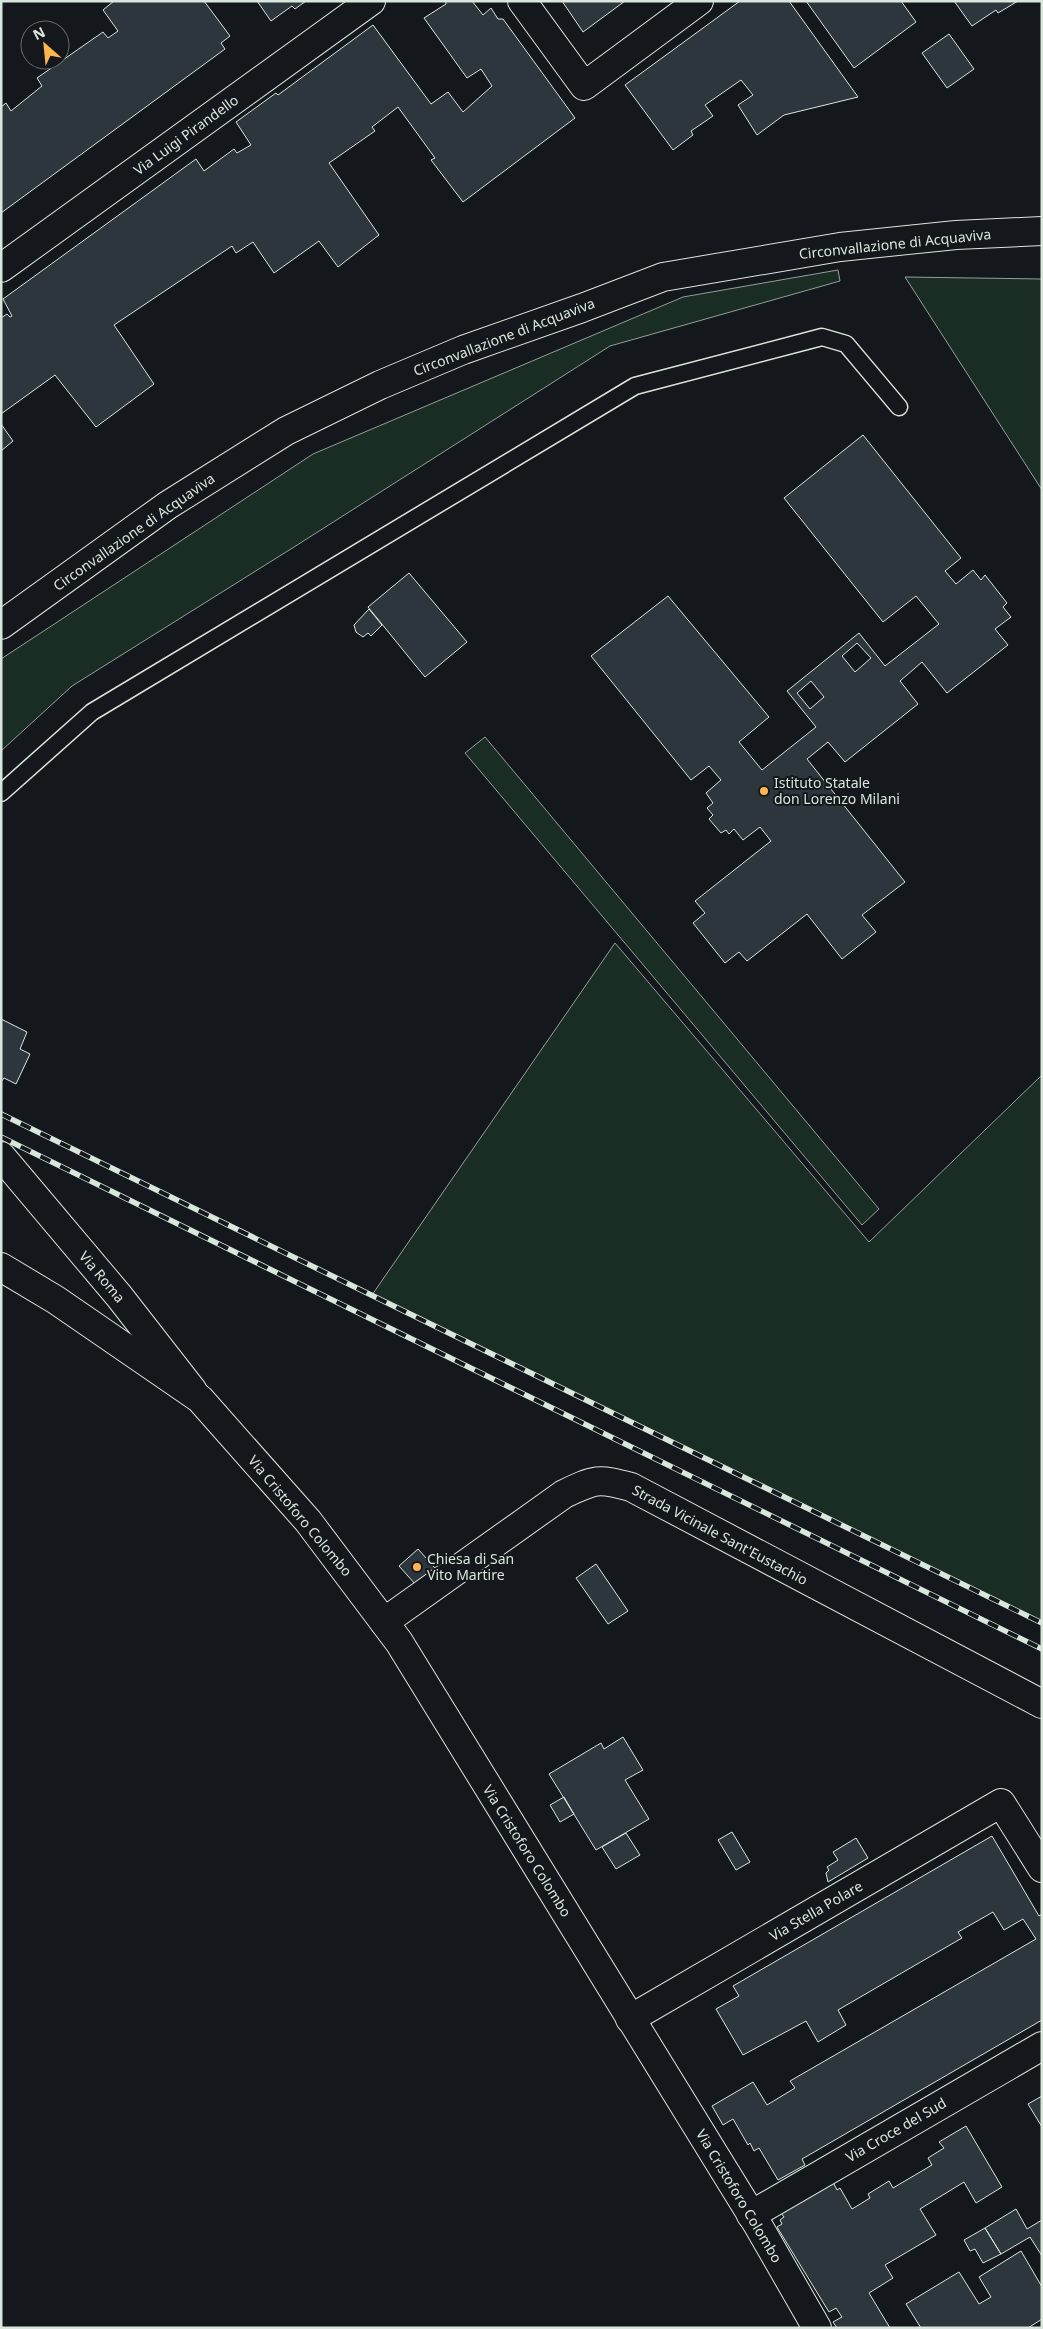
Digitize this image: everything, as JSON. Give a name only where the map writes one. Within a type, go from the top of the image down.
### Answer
[{"type":"street","name":"Via Luigi Pirandello","points":[[1,268],[371,1]]},
{"type":"street","points":[[522,1],[584,86],[699,1]]},
{"type":"street","name":"Circonvallazione di Acquaviva","points":[[1,625],[168,505],[286,431],[380,385],[463,350],[663,277],[840,247],[956,235],[1042,231]]},
{"type":"street","name":"Via Roma","points":[[1,1156],[119,1296],[200,1399]]},
{"type":"street","points":[[1,1267],[56,1300],[200,1399]]},
{"type":"street","name":"Via Cristoforo Colombo","points":[[200,1399],[308,1521],[399,1642],[751,2215],[818,2328]]},
{"type":"street","name":"Strada Vicinale Sant'Eustachio","points":[[384,1622],[564,1494],[589,1482],[605,1480],[631,1487],[1042,1704]]},
{"type":"street","name":"Via Stella Polare","points":[[630,2019],[1001,1803],[1042,1868]]},
{"type":"street","name":"Via Croce del Sud","points":[[751,2215],[1042,2046]]},
{"type":"lane","points":[[1,793],[92,712],[635,386],[822,336],[846,344],[899,407]]},
{"type":"green space","points":[[838,270],[840,281],[610,346],[72,686],[1,751],[1,659],[313,454],[683,297]]},
{"type":"green space","points":[[905,277],[1042,279],[1042,490]]},
{"type":"green space","points":[[485,737],[879,1209],[862,1225],[465,753]]},
{"type":"green space","points":[[615,943],[869,1242],[1042,1075],[1042,1621],[372,1295]]},
{"type":"building","points":[[114,1],[204,1],[230,36],[221,43],[225,49],[1,213],[1,107],[6,103],[11,111],[42,86],[37,78],[48,70],[70,70],[70,55],[103,32],[108,38],[118,31],[103,10]]},
{"type":"building","points":[[257,1],[306,1],[295,9],[292,6],[271,21]]},
{"type":"building","points":[[446,1],[472,1],[483,15],[491,8],[498,19],[503,19],[575,118],[463,202],[431,160],[435,158],[398,107],[372,127],[375,131],[329,163],[379,235],[338,267],[319,241],[274,273],[253,242],[236,253],[232,246],[114,325],[154,384],[96,427],[55,375],[1,414],[1,318],[7,314],[10,317],[12,316],[3,299],[196,159],[204,171],[234,149],[237,153],[251,145],[236,122],[276,93],[278,95],[373,25],[431,104],[448,92],[463,112],[492,86],[481,69],[467,78],[424,18],[446,4]]},
{"type":"building","points":[[562,1],[625,1],[583,32]]},
{"type":"building","points":[[740,1],[789,1],[858,97],[784,115],[757,135],[738,105],[753,95],[741,80],[705,105],[713,116],[691,131],[693,135],[673,150],[625,85]]},
{"type":"building","points":[[806,1],[901,1],[916,22],[854,68]]},
{"type":"building","points":[[954,1],[1018,1],[998,13],[996,10],[972,26]]},
{"type":"building","points":[[949,34],[974,69],[947,88],[922,53]]},
{"type":"building","points":[[1,424],[13,441],[1,451]]},
{"type":"building","points":[[863,435],[961,558],[945,571],[956,584],[973,570],[981,580],[985,575],[1007,603],[1003,607],[1011,617],[995,629],[1008,645],[947,693],[922,662],[900,681],[918,704],[845,762],[828,742],[807,759],[905,882],[862,915],[876,932],[842,959],[807,914],[747,961],[739,952],[725,963],[693,923],[705,913],[695,901],[771,841],[760,827],[743,840],[734,829],[729,834],[726,830],[721,833],[709,819],[713,815],[707,808],[713,803],[706,793],[721,780],[709,766],[691,780],[591,656],[668,596],[769,717],[739,742],[762,770],[816,727],[787,691],[859,633],[885,666],[939,624],[916,596],[883,622],[784,498]],"holes":[[[857,643],[871,658],[855,672],[842,656]],[[811,681],[824,697],[810,709],[797,693]]]},
{"type":"building","points":[[409,573],[467,642],[425,677],[368,607]]},
{"type":"building","points":[[369,609],[382,625],[371,636],[368,633],[363,637],[356,632],[354,625]]},
{"type":"building","points":[[1,1019],[27,1032],[20,1049],[30,1054],[16,1084],[4,1078],[1,1082]]},
{"type":"building","name":"Chiesa di San Vito Martire","points":[[418,1549],[435,1568],[416,1585],[399,1566]]},
{"type":"building","points":[[596,1564],[628,1611],[608,1624],[576,1578]]},
{"type":"building","points":[[623,1737],[643,1770],[625,1780],[649,1819],[596,1850],[549,1774],[601,1743],[604,1749]]},
{"type":"building","points":[[564,1797],[574,1814],[560,1822],[550,1805]]},
{"type":"building","points":[[732,1832],[750,1862],[736,1870],[718,1840]]},
{"type":"building","points":[[626,1833],[640,1855],[616,1869],[602,1847]]},
{"type":"building","points":[[992,1836],[1039,1916],[1042,1914],[1042,2020],[802,2159],[805,2165],[778,2180],[759,2148],[754,2151],[750,2143],[748,2145],[733,2119],[723,2125],[712,2106],[753,2082],[767,2105],[795,2088],[790,2081],[1036,1939],[1023,1919],[1004,1930],[993,1912],[958,1932],[962,1938],[838,2010],[846,2025],[818,2042],[806,2021],[743,2055],[716,2009],[739,1996],[733,1986]]},
{"type":"building","points":[[856,1838],[868,1858],[828,1882],[826,1873],[829,1870],[827,1867],[838,1860],[833,1852]]},
{"type":"building","points":[[1042,2096],[1042,2127],[1028,2104]]},
{"type":"building","points":[[966,2126],[1002,2187],[976,2203],[964,2182],[920,2209],[936,2235],[885,2265],[893,2278],[869,2293],[890,2328],[837,2328],[833,2322],[842,2317],[836,2308],[829,2312],[777,2227],[782,2224],[780,2220],[784,2217],[781,2213],[833,2182],[837,2190],[840,2188],[852,2209],[870,2198],[868,2194],[889,2181],[893,2188],[932,2165],[928,2158],[944,2148],[939,2142]]},
{"type":"building","points":[[1016,2209],[1027,2229],[1042,2220],[1042,2256],[1030,2237],[1001,2254],[985,2228]]},
{"type":"building","points":[[985,2228],[1001,2254],[983,2263],[975,2249],[970,2251],[964,2240]]},
{"type":"building","points":[[1021,2251],[1042,2287],[1042,2319],[1028,2328],[921,2328],[906,2304],[959,2272],[979,2304],[991,2297],[979,2277]]},
{"type":"railway","points":[[1,1114],[1042,1623]]},
{"type":"railway","points":[[1,1137],[1042,1649]]},
{"type":"place","name":"Istituto Statale don Lorenzo Milani","points":[[764,791]]},
{"type":"place","name":"Chiesa di San Vito Martire","points":[[417,1567]]}]
